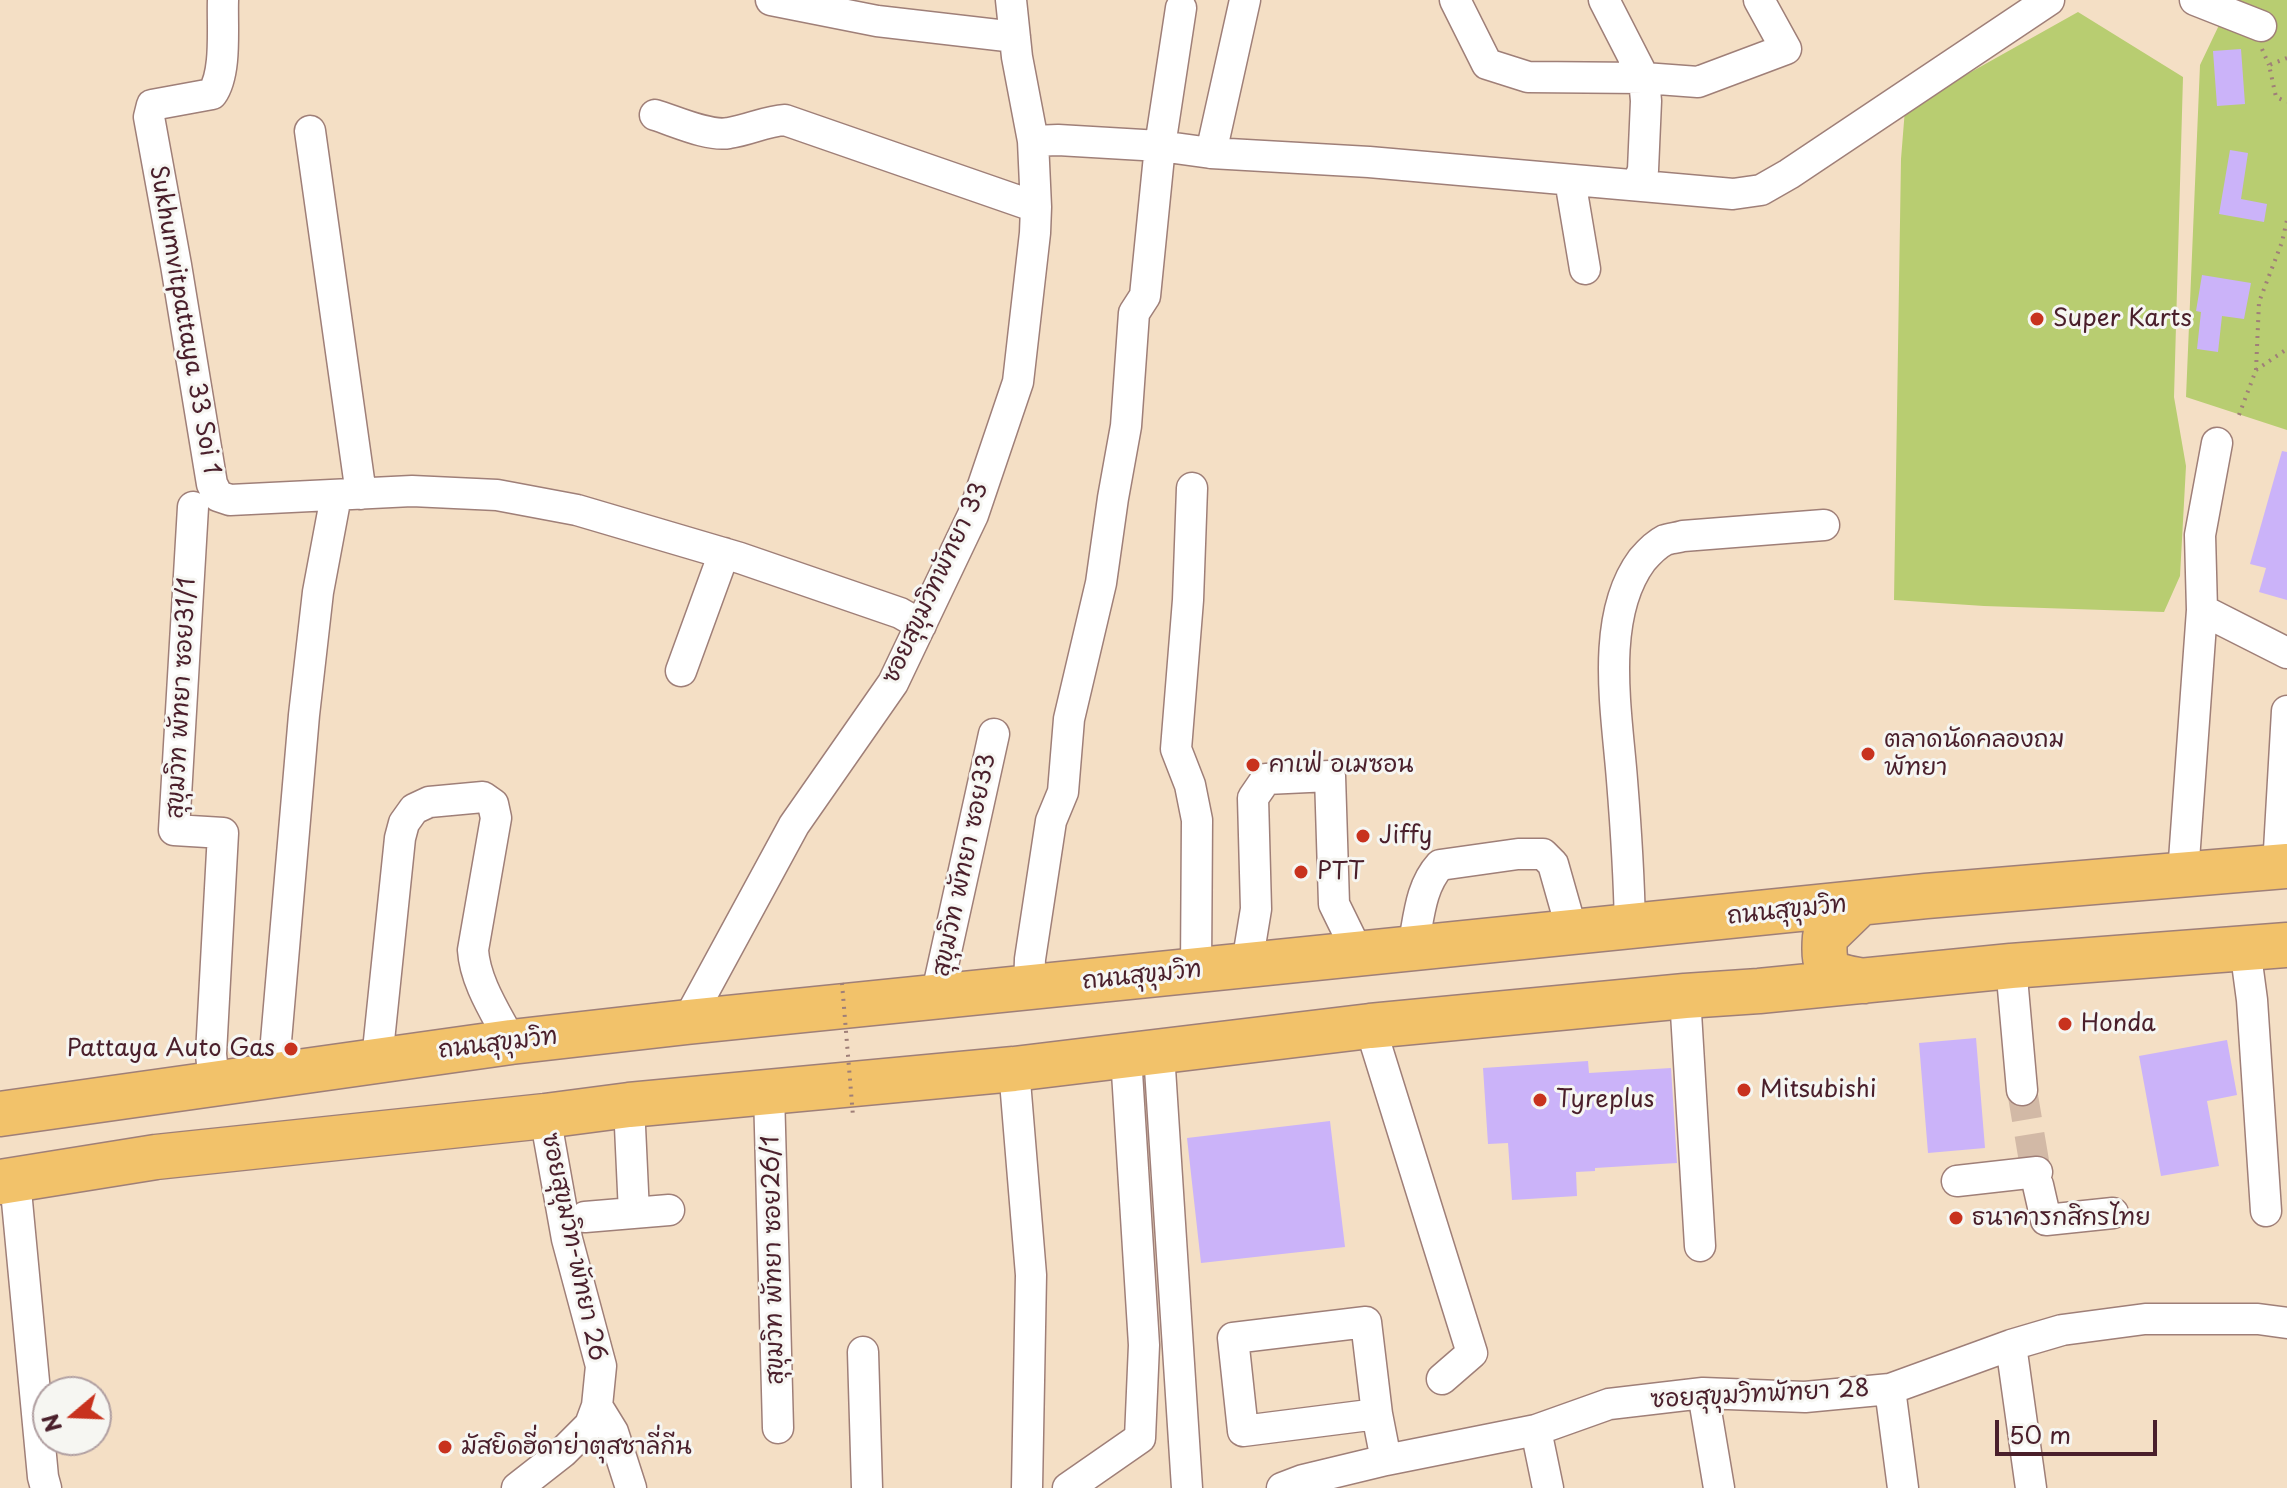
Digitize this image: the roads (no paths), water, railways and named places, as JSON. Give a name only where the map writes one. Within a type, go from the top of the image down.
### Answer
[{"type":"highway","name":"ถนนสุขุมวิท","points":[[0,1114],[511,1042],[687,1022],[1860,903],[2283,867]]},
{"type":"highway","points":[[1860,903],[1825,937],[1824,954],[1827,966],[1836,976],[1864,981]]},
{"type":"highway","points":[[1752,914],[1789,941],[1794,953],[1793,969],[1788,978],[1759,991]]},
{"type":"highway","points":[[8,1181],[156,1157],[629,1105],[1014,1069],[1370,1026],[2011,966],[2266,947]]},
{"type":"street","name":"Sukhumvitpattaya 33 Soi 1","points":[[223,0],[218,86],[212,94],[152,105],[149,117],[212,484],[218,496],[230,500],[412,491],[497,495],[577,510],[724,553],[900,613],[921,625]]},
{"type":"street","points":[[771,0],[877,21],[1015,37]]},
{"type":"street","name":"ซอยสุขุมวิทพัทยา 33","points":[[687,1022],[794,825],[893,683],[973,515],[1018,382],[1036,207],[1033,141],[1011,0]]},
{"type":"street","points":[[1211,153],[1245,0]]},
{"type":"street","points":[[1455,0],[1487,64],[1528,77],[1644,78],[1698,82],[1786,49],[1759,0]]},
{"type":"street","points":[[1604,0],[1644,78],[1643,170],[1637,185]]},
{"type":"street","points":[[1033,141],[1160,146],[1211,153],[1369,162],[1733,194],[1761,190],[1789,174],[2049,0]]},
{"type":"street","points":[[2195,0],[2261,26]]},
{"type":"street","points":[[1029,987],[1030,959],[1051,821],[1063,792],[1069,719],[1101,583],[1126,426],[1134,313],[1145,296],[1160,146],[1181,8]]},
{"type":"street","points":[[655,115],[716,134],[785,120],[1036,207]]},
{"type":"street","points":[[273,1076],[304,715],[318,592],[349,495],[310,131]]},
{"type":"street","points":[[1570,180],[1585,269]]},
{"type":"street","points":[[2183,874],[2202,610],[2200,535],[2217,443]]},
{"type":"street","points":[[1192,488],[1188,600],[1176,749],[1190,785],[1197,820],[1196,970]]},
{"type":"street","name":"สุขุมวิท พัทยา ซอย31/1","points":[[193,507],[174,830],[223,833],[211,1054],[214,1083]]},
{"type":"street","points":[[1630,926],[1614,666],[1616,631],[1635,570],[1663,541],[1683,536],[1824,525]]},
{"type":"street","points":[[681,671],[724,553]]},
{"type":"street","points":[[2202,610],[2287,653]]},
{"type":"street","points":[[2283,867],[2287,711]]},
{"type":"street","name":"สุขุมวิท พัทยา ซอย33","points":[[936,997],[994,734]]},
{"type":"street","points":[[1247,964],[1256,909],[1253,798],[1266,779],[1330,776],[1334,904],[1358,953]]},
{"type":"street","points":[[377,1060],[400,838],[404,823],[414,809],[429,802],[483,797],[493,804],[496,818],[473,963],[511,1042]]},
{"type":"street","points":[[1413,947],[1424,890],[1430,876],[1440,865],[1518,854],[1543,854],[1553,864],[1572,931]]},
{"type":"street","points":[[2266,947],[2252,1000],[2266,1211]]},
{"type":"street","points":[[2011,966],[2022,1090]]},
{"type":"street","points":[[1685,996],[1700,1246]]},
{"type":"street","points":[[1370,1026],[1472,1353],[1442,1379]]},
{"type":"street","points":[[1068,1488],[1140,1438],[1144,1345],[1142,1055]]},
{"type":"street","points":[[1142,1055],[1187,1488]]},
{"type":"street","points":[[1014,1069],[1031,1275],[1027,1488]]},
{"type":"street","name":"สุขุมวิท พัทยา ซอย26/1","points":[[769,1092],[778,1428]]},
{"type":"street","points":[[629,1105],[634,1213]]},
{"type":"street","name":"ซอยสุขุมวิท-พัทยา 26","points":[[517,1488],[563,1452],[590,1425],[597,1406],[601,1366],[567,1239],[545,1116]]},
{"type":"street","points":[[1957,1181],[2038,1178],[2046,1220],[2113,1213]]},
{"type":"street","points":[[8,1181],[46,1488]]},
{"type":"street","points":[[585,1217],[669,1210]]},
{"type":"street","name":"ซอยสุขุมวิทพัทยา 28","points":[[1282,1488],[1386,1460],[1536,1430],[1609,1404],[1703,1393],[1805,1397],[1890,1389],[2062,1330],[2145,1319],[2258,1319],[2287,1323]]},
{"type":"street","points":[[1377,1414],[1243,1431],[1233,1338],[1366,1322],[1386,1460]]},
{"type":"street","points":[[2011,1345],[2031,1488]]},
{"type":"street","points":[[863,1352],[867,1488]]},
{"type":"street","points":[[1890,1389],[1903,1488]]},
{"type":"street","points":[[1703,1393],[1719,1488]]},
{"type":"street","points":[[597,1406],[613,1432],[631,1488]]},
{"type":"street","points":[[1536,1430],[1548,1488]]},
{"type":"tunnel","points":[[2022,1090],[2038,1185]]},
{"type":"place","name":"Super Karts","points":[[2037,319]]},
{"type":"place","name":"ตลาดนัดคลองถม พัทยา","points":[[1868,754]]},
{"type":"place","name":"คาเฟ่ อเมซอน","points":[[1253,765]]},
{"type":"place","name":"Jiffy","points":[[1363,836]]},
{"type":"place","name":"PTT","points":[[1301,872]]},
{"type":"place","name":"Honda","points":[[2065,1024]]},
{"type":"place","name":"Pattaya Auto Gas","points":[[291,1049]]},
{"type":"place","name":"Mitsubishi","points":[[1744,1090]]},
{"type":"place","name":"Tyreplus","points":[[1540,1100]]},
{"type":"place","name":"ธนาคารกสิกรไทย","points":[[1956,1218]]},
{"type":"place","name":"มัสยิดฮี่ดาย่าตุสซาลี่กีน","points":[[445,1447]]}]
